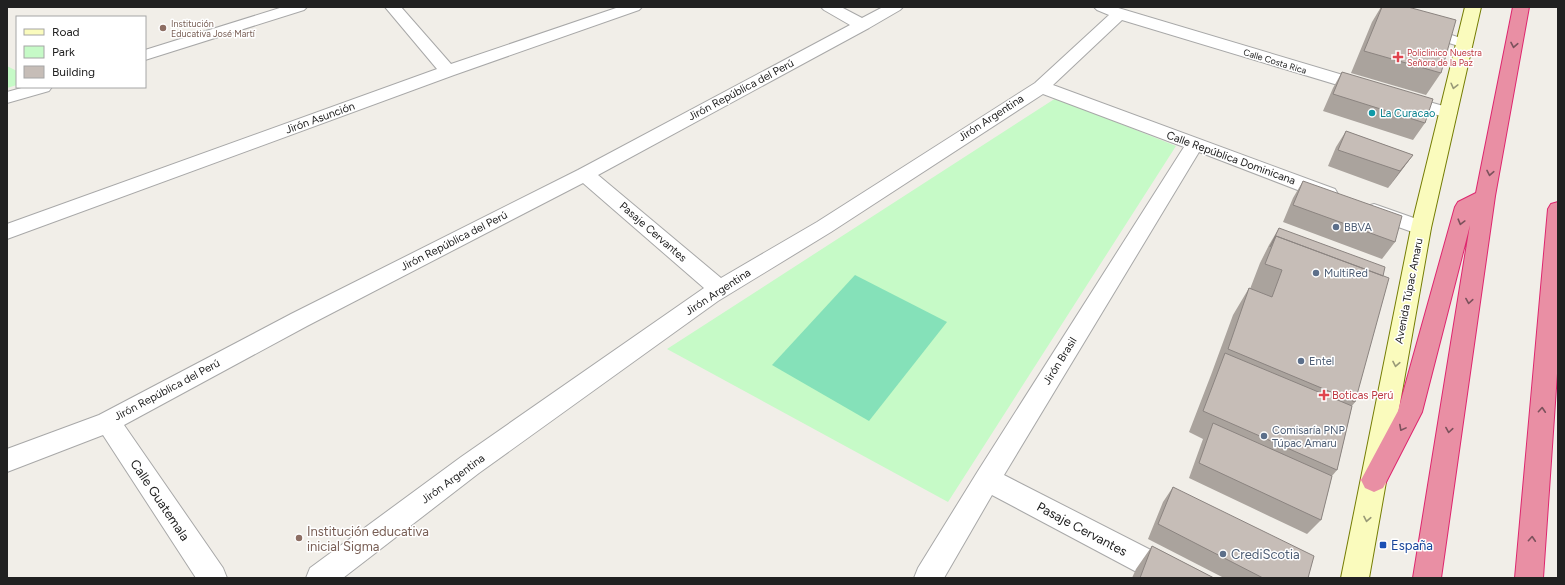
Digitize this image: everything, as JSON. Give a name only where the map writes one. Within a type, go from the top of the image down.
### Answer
[{"type":"highway","points":[[1427,578],[1485,196],[1521,7]]},
{"type":"highway","points":[[1374,480],[1410,412],[1465,207],[1485,196]]},
{"type":"highway","points":[[1529,578],[1558,209]]},
{"type":"main road","name":"Avenida Túpac Amaru","points":[[1355,578],[1421,228],[1473,7]]},
{"type":"street","points":[[146,55],[299,7]]},
{"type":"street","points":[[393,7],[448,71]]},
{"type":"street","name":"Jirón Asunción","points":[[7,232],[448,71],[634,7]]},
{"type":"street","points":[[829,7],[863,25]]},
{"type":"street","name":"Jirón República del Perú","points":[[7,461],[108,422],[300,320],[585,174],[894,7]]},
{"type":"street","name":"Jirón Argentina","points":[[320,578],[470,466],[720,290],[824,227],[1041,87],[1111,10]]},
{"type":"street","name":"Calle Costa Rica","points":[[1111,10],[1448,113]]},
{"type":"street","name":"Calle República Dominicana","points":[[1041,87],[1421,228]]},
{"type":"street","points":[[7,98],[40,88]]},
{"type":"street","name":"Jirón Brasil","points":[[928,578],[987,479],[1194,145]]},
{"type":"street","name":"Pasaje Cervantes","points":[[585,174],[720,290]]},
{"type":"street","name":"Calle Guatemala","points":[[108,422],[213,578]]},
{"type":"street","name":"Pasaje Cervantes","points":[[987,479],[1176,578]]},
{"type":"lane","points":[[1401,7],[1400,20],[1403,24],[1465,44]]},
{"type":"green space","points":[[7,66],[16,70],[16,85],[7,88]]},
{"type":"green space","points":[[1056,98],[1176,146],[948,502],[667,349]]},
{"type":"green space","points":[[855,275],[947,322],[869,421],[772,365]]},
{"type":"building","points":[[1382,7],[1408,7],[1456,20],[1441,73],[1364,51]]},
{"type":"building","points":[[1342,72],[1433,99],[1425,123],[1333,94]]},
{"type":"building","points":[[1346,131],[1413,155],[1400,171],[1338,150]]},
{"type":"building","points":[[1303,181],[1402,216],[1395,242],[1293,205]]},
{"type":"building","points":[[1279,228],[1385,267],[1383,276],[1276,236],[1270,247]]},
{"type":"building","points":[[1276,236],[1389,278],[1355,402],[1228,349],[1249,288],[1272,297],[1282,270],[1265,264]]},
{"type":"building","points":[[1225,353],[1352,406],[1337,470],[1203,411]]},
{"type":"building","points":[[1213,423],[1332,476],[1321,520],[1199,463]]},
{"type":"building","points":[[1173,487],[1314,556],[1308,578],[1263,578],[1158,524]]},
{"type":"building","points":[[1152,546],[1214,578],[1140,578]]},
{"type":"place","name":"Institución Educativa José Martí","points":[[163,28]]},
{"type":"place","name":"Policlinico Nuestra Señora de la Paz","points":[[1398,57]]},
{"type":"place","name":"La Curacao","points":[[1372,113]]},
{"type":"place","name":"BBVA","points":[[1336,227]]},
{"type":"place","name":"MultiRed","points":[[1316,273]]},
{"type":"place","name":"Entel","points":[[1301,361]]},
{"type":"place","name":"Boticas Perú","points":[[1324,395]]},
{"type":"place","name":"Comisaría PNP Túpac Amaru","points":[[1264,436]]},
{"type":"place","name":"Institución educativa inicial Sigma","points":[[299,538]]},
{"type":"place","name":"España","points":[[1383,545]]},
{"type":"place","name":"CrediScotia","points":[[1223,554]]}]
